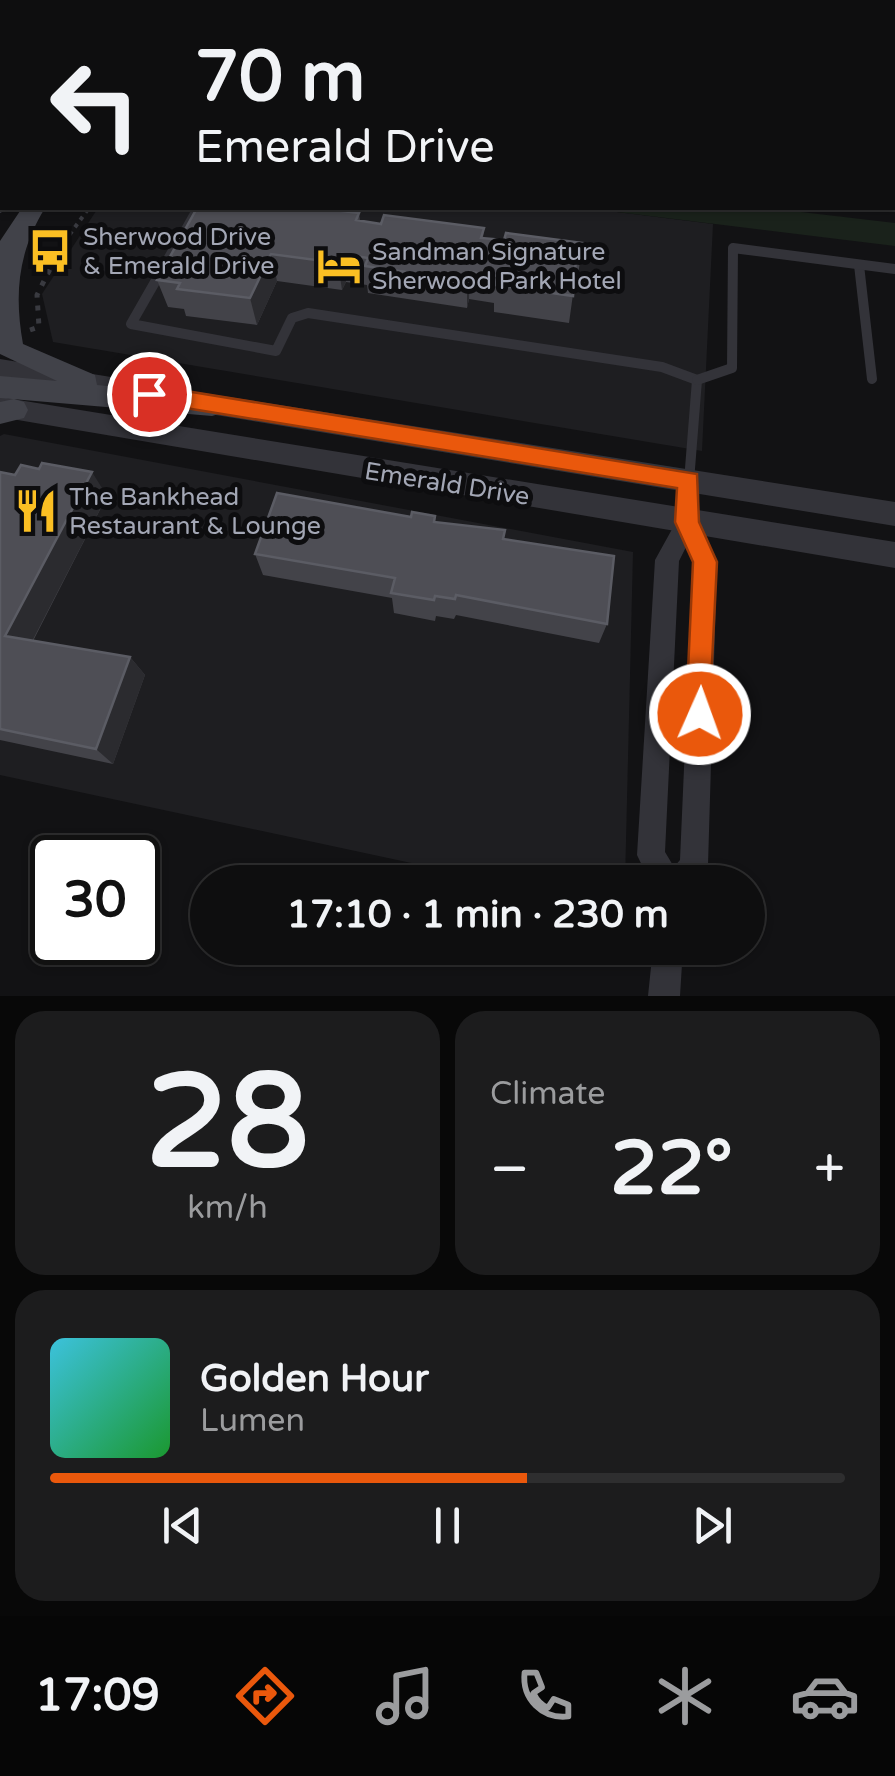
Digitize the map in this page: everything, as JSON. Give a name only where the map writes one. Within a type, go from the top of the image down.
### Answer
[{"type":"main road","points":[[31,210],[7,250],[2,300],[12,350],[85,382]]},
{"type":"main road","points":[[3,404],[212,406]]},
{"type":"street","name":"Emerald Drive","points":[[0,368],[212,406],[895,514]]},
{"type":"street","name":"Emerald Drive","points":[[3,404],[895,555]]},
{"type":"street","points":[[657,865],[651,855],[667,560],[687,522],[689,481]]},
{"type":"street","points":[[687,522],[705,562],[694,865]]},
{"type":"street","points":[[664,996],[667,965]]},
{"type":"lane","points":[[196,210],[131,324],[276,351],[292,318],[308,313],[645,362],[697,380],[732,368],[733,248],[895,269]]},
{"type":"lane","points":[[859,265],[872,378]]},
{"type":"lane","points":[[689,481],[697,380]]},
{"type":"path","points":[[27,331],[40,327],[32,306],[38,286],[88,210]]},
{"type":"shaded area","points":[[97,210],[601,210],[713,224],[702,451],[53,342],[42,294]]},
{"type":"shaded area","points":[[601,210],[784,210],[895,223],[895,246]]},
{"type":"shaded area","points":[[0,436],[633,552],[625,865],[421,865],[0,775]]},
{"type":"building","points":[[196,210],[334,210],[359,213],[356,220],[381,224],[384,215],[484,228],[481,238],[504,240],[506,233],[583,243],[580,260],[576,259],[573,296],[495,285],[498,276],[470,272],[467,281],[365,266],[368,258],[342,254],[338,263],[271,254],[250,298],[177,289],[180,283],[157,280]]},
{"type":"building","points":[[42,463],[92,472],[5,636],[130,657],[96,749],[0,729],[0,472],[15,475],[21,465],[39,469]]},
{"type":"building","points":[[277,493],[411,517],[412,512],[435,516],[434,522],[505,530],[503,539],[614,556],[607,624],[456,595],[455,599],[435,596],[434,600],[391,593],[395,578],[255,554]]},
{"type":"place","name":"Sherwood Drive & Emerald Drive","points":[[50,251]]},
{"type":"place","name":"Sandman Signature Sherwood Park Hotel","points":[[339,266]]},
{"type":"place","name":"The Bankhead Restaurant & Lounge","points":[[36,511]]},
{"type":"route","points":[[149,394],[689,481],[687,522],[705,562],[700,714]]}]
